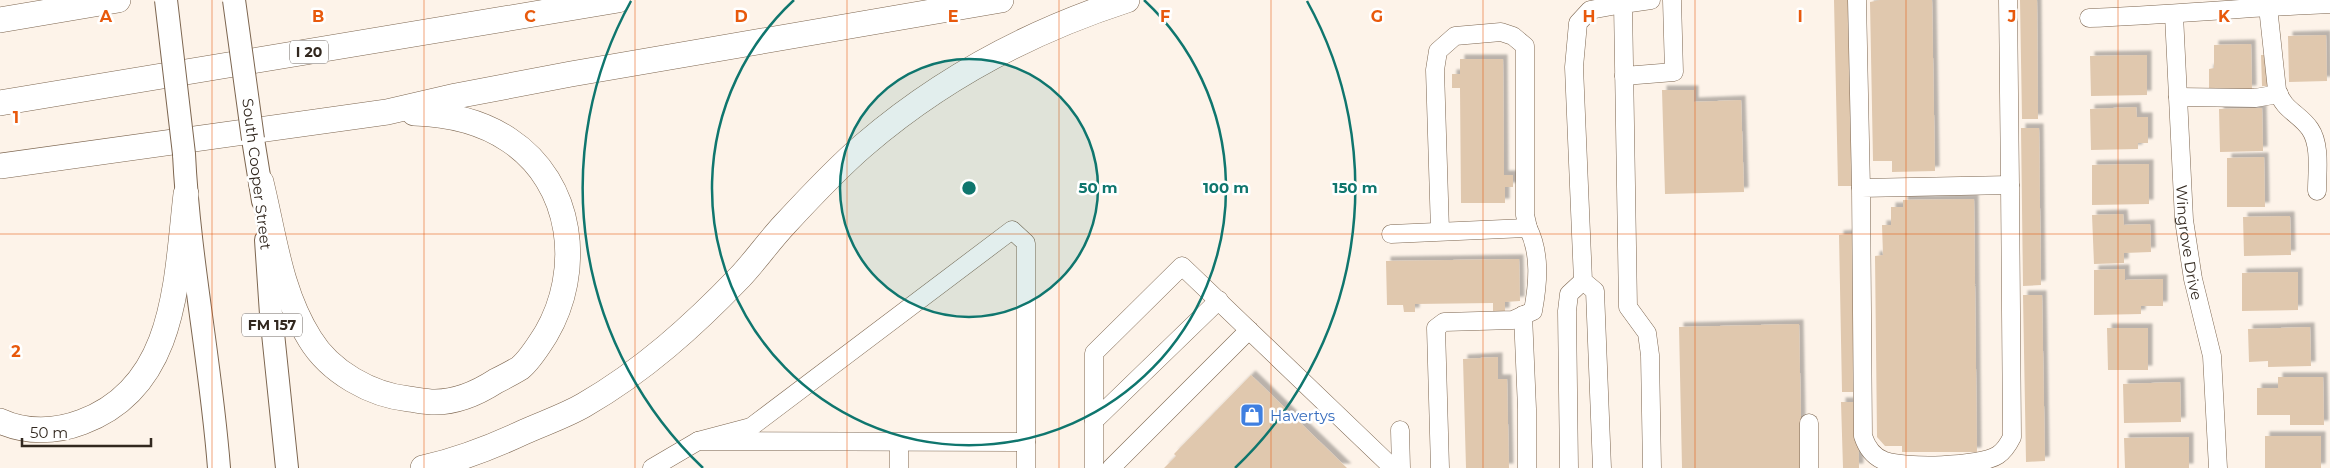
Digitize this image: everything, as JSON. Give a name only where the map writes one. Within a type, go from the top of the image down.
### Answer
[{"type":"highway","points":[[0,20],[118,0]]},
{"type":"highway","name":"I 20","points":[[0,103],[618,0]]},
{"type":"highway","points":[[0,166],[387,112],[456,96],[570,74],[1001,0]]},
{"type":"highway","points":[[429,467],[485,450],[573,410],[628,377],[679,337],[734,283],[784,225],[851,157],[912,107],[948,82],[1034,35],[1127,0]]},
{"type":"highway","points":[[261,182],[283,278],[294,310],[311,341],[330,362],[354,381],[393,398],[437,402],[476,393],[521,367],[542,341],[556,316],[565,291],[569,256],[565,221],[552,188],[536,163],[510,140],[477,123],[437,114],[387,112]]},
{"type":"highway","points":[[0,183],[116,150]]},
{"type":"highway","points":[[0,421],[30,429],[62,430],[99,416],[123,399],[147,373],[159,349],[167,325],[176,280],[186,194]]},
{"type":"main road","points":[[166,0],[184,154],[186,194],[214,408],[219,468]]},
{"type":"main road","name":"South Cooper Street","points":[[234,0],[253,139],[261,182],[271,314],[288,468]]},
{"type":"street","points":[[1602,468],[1595,291],[1583,281],[1574,67],[1578,23],[1590,10],[1651,0]]},
{"type":"street","points":[[1624,76],[1674,72],[1672,0]]},
{"type":"street","points":[[1857,0],[1863,436],[1871,453],[1884,461],[1928,467],[1978,462],[1998,455],[2012,437],[2008,0]]},
{"type":"street","points":[[1622,4],[1628,307],[1647,333],[1650,355],[1652,468]]},
{"type":"street","points":[[2089,18],[2174,15],[2268,6],[2330,4]]},
{"type":"street","points":[[2268,6],[2278,94],[2281,102],[2309,128],[2316,141],[2317,191]]},
{"type":"street","name":"Wingrove Drive","points":[[2174,15],[2184,220],[2192,279],[2212,356],[2218,468]]},
{"type":"street","points":[[1440,231],[1434,70],[1438,51],[1455,36],[1501,32],[1513,36],[1525,46],[1525,215],[1533,239],[1538,280],[1533,311],[1513,320],[1444,322],[1436,328],[1440,468]]},
{"type":"street","points":[[2178,97],[2255,98],[2278,94]]},
{"type":"street","points":[[1861,188],[2010,185]]},
{"type":"street","points":[[1391,234],[1528,228]]},
{"type":"street","points":[[652,468],[698,441],[751,428],[1012,230],[1026,243],[1026,468]]},
{"type":"street","points":[[1094,468],[1094,353],[1182,266],[1393,468]]},
{"type":"street","points":[[1569,468],[1567,310],[1569,294],[1583,281]]},
{"type":"street","points":[[1094,422],[1218,300]]},
{"type":"street","points":[[1523,315],[1527,409],[1527,468]]},
{"type":"street","points":[[1111,468],[1250,330]]},
{"type":"street","points":[[1809,423],[1809,468]]},
{"type":"street","points":[[1400,430],[1401,468]]},
{"type":"street","points":[[698,441],[1026,442]]},
{"type":"street","points":[[899,442],[899,468]]},
{"type":"building","points":[[1834,0],[1850,0],[1855,186],[1838,186]]},
{"type":"building","points":[[1880,0],[1932,0],[1935,171],[1892,172],[1892,161],[1873,161],[1870,2]]},
{"type":"building","points":[[2020,0],[2037,0],[2038,119],[2022,119]]},
{"type":"building","points":[[2326,35],[2327,81],[2289,82],[2288,36]]},
{"type":"building","points":[[2251,44],[2252,90],[2209,91],[2209,69],[2214,68],[2214,45]]},
{"type":"building","points":[[2147,55],[2147,95],[2091,96],[2090,56]]},
{"type":"building","points":[[2261,55],[2273,55],[2274,86],[2262,86]]},
{"type":"building","points":[[1460,59],[1503,59],[1504,175],[1513,175],[1513,187],[1505,187],[1505,203],[1461,203],[1460,88],[1452,88],[1452,74],[1460,74]]},
{"type":"building","points":[[1662,90],[1694,90],[1694,102],[1741,100],[1744,192],[1665,194]]},
{"type":"building","points":[[2136,107],[2137,117],[2148,117],[2148,143],[2138,143],[2138,149],[2091,150],[2090,109]]},
{"type":"building","points":[[2262,108],[2263,151],[2220,152],[2219,109]]},
{"type":"building","points":[[2021,128],[2039,128],[2041,285],[2023,286]]},
{"type":"building","points":[[2264,157],[2265,207],[2227,207],[2227,158]]},
{"type":"building","points":[[2149,164],[2149,204],[2092,205],[2092,165]]},
{"type":"building","points":[[1974,199],[1977,452],[1902,452],[1902,446],[1885,446],[1877,437],[1875,256],[1883,255],[1882,225],[1891,225],[1891,207],[1903,207],[1903,200]]},
{"type":"building","points":[[2123,214],[2124,225],[2150,224],[2151,252],[2124,253],[2124,263],[2094,264],[2092,215]]},
{"type":"building","points":[[2290,216],[2291,255],[2244,256],[2243,217]]},
{"type":"building","points":[[1855,234],[1858,392],[1842,392],[1839,235]]},
{"type":"building","points":[[1519,259],[1520,301],[1505,302],[1505,312],[1493,313],[1493,303],[1415,304],[1415,312],[1404,312],[1403,305],[1387,305],[1386,261]]},
{"type":"building","points":[[2125,269],[2125,280],[2163,279],[2163,306],[2141,306],[2141,314],[2094,315],[2094,270]]},
{"type":"building","points":[[2298,272],[2298,310],[2242,311],[2242,273]]},
{"type":"building","points":[[2023,295],[2042,295],[2045,461],[2026,462]]},
{"type":"building","points":[[1799,324],[1802,468],[1682,468],[1679,327]]},
{"type":"building","points":[[2310,327],[2311,366],[2268,367],[2268,361],[2249,362],[2248,329]]},
{"type":"building","points":[[2107,328],[2148,328],[2148,370],[2108,370]]},
{"type":"building","points":[[1498,357],[1498,379],[1507,379],[1509,468],[1466,468],[1463,359]]},
{"type":"building","name":"Havertys","points":[[1251,375],[1347,468],[1164,468],[1176,456],[1174,454]]},
{"type":"building","points":[[2278,377],[2323,377],[2324,425],[2290,425],[2290,415],[2257,415],[2257,388],[2278,388]]},
{"type":"building","points":[[2180,382],[2181,422],[2124,423],[2123,384]]},
{"type":"building","points":[[1841,402],[1858,402],[1859,468],[1843,468]]},
{"type":"building","points":[[2265,436],[2321,436],[2321,468],[2265,468]]},
{"type":"building","points":[[2189,437],[2189,468],[2125,468],[2124,438]]},
{"type":"place","name":"Havertys","points":[[1252,415]]}]
